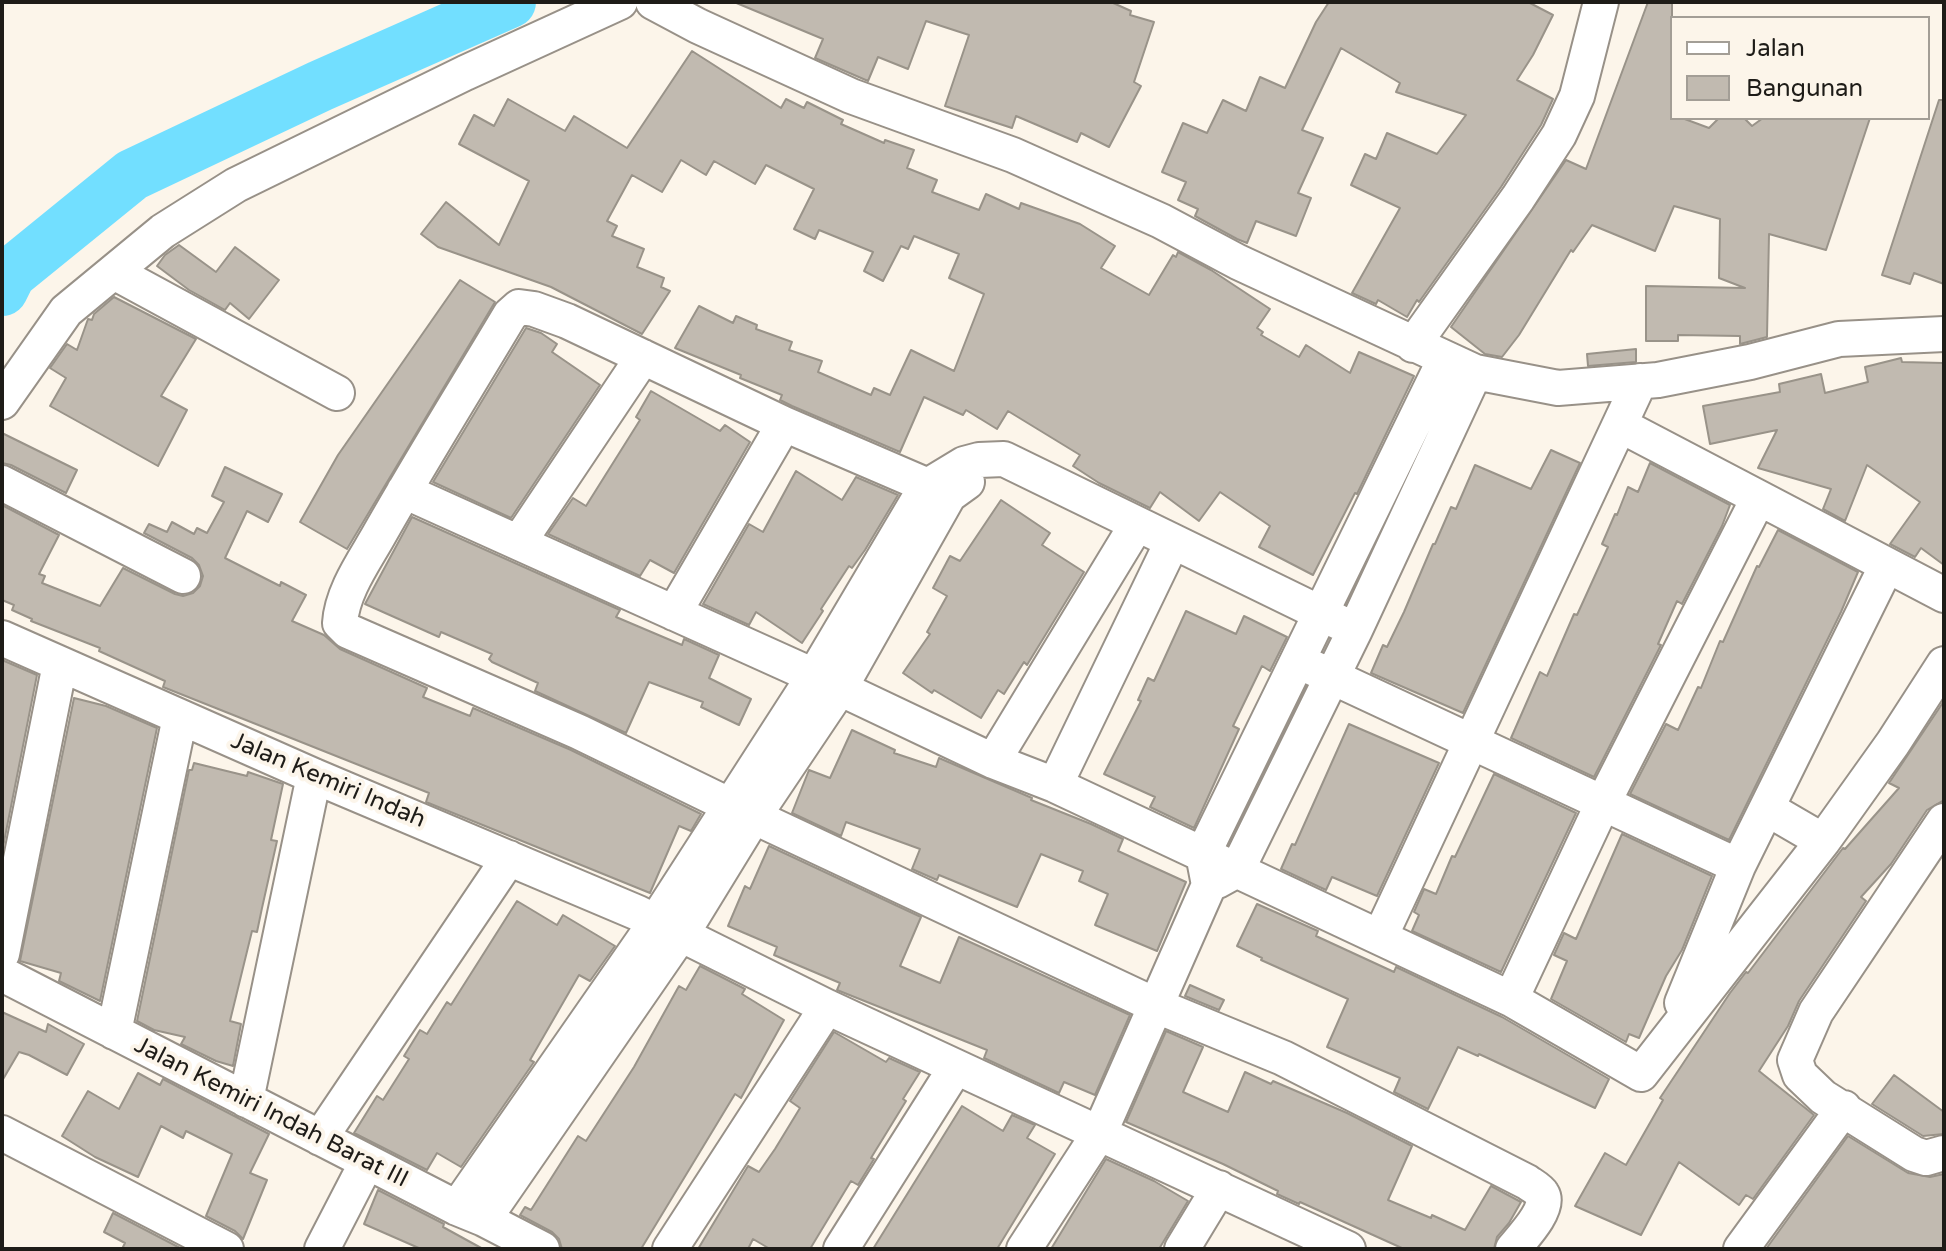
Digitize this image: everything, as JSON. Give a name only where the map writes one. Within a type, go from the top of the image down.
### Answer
[{"type":"street","points":[[2,402],[66,311],[163,231],[236,185],[465,73],[620,2]]},
{"type":"street","points":[[653,2],[851,96],[1013,155],[1161,221],[1238,262],[1460,366],[1558,388],[1640,381],[1750,362],[1839,339],[1944,334]]},
{"type":"street","points":[[1413,345],[1559,135],[1577,96],[1601,2]]},
{"type":"street","points":[[114,272],[337,393]]},
{"type":"street","points":[[937,491],[784,424],[567,321],[519,307],[510,315],[404,491],[359,571],[341,610],[340,623],[348,631],[579,732],[1157,1006],[1283,1058],[1534,1187],[1544,1199],[1540,1214],[1513,1249]]},
{"type":"street","points":[[519,542],[643,357]]},
{"type":"street","points":[[1024,1249],[1100,1132],[1217,870],[1309,636],[1460,366]]},
{"type":"street","points":[[1217,870],[1343,652],[1460,366]]},
{"type":"street","points":[[1380,937],[1640,381]]},
{"type":"street","points":[[674,613],[784,424]]},
{"type":"street","points":[[1620,425],[1944,595]]},
{"type":"street","points":[[470,1214],[667,928],[827,682],[937,491],[974,477],[1000,479],[1132,532],[1309,636],[1343,652]]},
{"type":"street","points":[[2,483],[183,576]]},
{"type":"street","points":[[404,491],[827,682],[993,761],[1055,785],[1217,870],[1380,937],[1511,999],[1641,1074],[1823,841],[1893,743],[1944,664]]},
{"type":"street","points":[[1511,999],[1603,803],[1758,499]]},
{"type":"street","points":[[1132,532],[1165,557],[1343,652],[1469,742],[1738,866]]},
{"type":"street","points":[[993,761],[1132,532]]},
{"type":"street","points":[[1055,785],[1165,557]]},
{"type":"street","points":[[1665,1044],[1738,866],[1886,567]]},
{"type":"street","name":"Jalan Kemiri Indah","points":[[2,638],[667,928],[827,1007],[1348,1249]]},
{"type":"street","points":[[2,954],[60,664]]},
{"type":"street","points":[[114,1032],[180,717]]},
{"type":"street","points":[[246,1100],[314,776]]},
{"type":"street","points":[[1768,809],[1823,841]]},
{"type":"street","points":[[1944,821],[1816,1012],[1795,1060],[1800,1075],[1823,1097],[1914,1154],[1926,1158],[1944,1153]]},
{"type":"street","points":[[320,1138],[509,858]]},
{"type":"street","name":"Jalan Kemiri Indah Barat III","points":[[2,974],[542,1249]]},
{"type":"street","points":[[670,1249],[827,1007]]},
{"type":"street","points":[[841,1249],[956,1067]]},
{"type":"street","points":[[1741,1249],[1844,1108]]},
{"type":"street","points":[[2,1133],[226,1249]]},
{"type":"street","points":[[322,1249],[367,1162]]},
{"type":"street","points":[[1182,1249],[1219,1188]]},
{"type":"building","points":[[734,2],[1111,2],[1131,11],[1130,15],[1154,22],[1134,82],[1141,86],[1109,147],[1081,133],[1077,142],[1016,116],[1012,128],[945,106],[969,35],[926,21],[908,69],[878,57],[868,81],[815,58],[823,39]]},
{"type":"building","points":[[1329,2],[1528,2],[1553,15],[1517,80],[1553,99],[1541,125],[1501,187],[1407,317],[1378,300],[1376,304],[1352,293],[1400,208],[1351,185],[1365,154],[1376,159],[1387,133],[1437,154],[1466,115],[1396,92],[1400,83],[1341,48],[1302,130],[1323,138],[1298,193],[1311,198],[1296,236],[1256,221],[1247,243],[1237,239],[1195,216],[1198,209],[1178,200],[1186,182],[1162,172],[1183,123],[1207,133],[1223,100],[1246,111],[1260,77],[1285,88],[1316,22]]},
{"type":"building","points":[[1648,2],[1672,2],[1670,120],[1687,120],[1709,128],[1717,120],[1746,120],[1752,126],[1760,120],[1869,120],[1826,250],[1769,234],[1767,337],[1740,344],[1740,336],[1678,335],[1678,341],[1646,341],[1646,286],[1745,288],[1719,278],[1720,219],[1674,206],[1655,251],[1592,225],[1573,252],[1571,250],[1502,357],[1485,354],[1451,327],[1566,160],[1586,169]]},
{"type":"building","points":[[692,51],[781,108],[786,99],[804,108],[807,102],[843,120],[841,124],[884,143],[885,140],[914,150],[907,168],[937,180],[932,192],[979,210],[986,194],[1019,209],[1021,203],[1080,224],[1115,246],[1101,268],[1149,295],[1173,255],[1176,257],[1178,252],[1270,309],[1257,328],[1263,332],[1261,335],[1299,357],[1306,345],[1350,373],[1359,352],[1414,376],[1357,494],[1313,575],[1259,547],[1270,526],[1220,492],[1199,521],[1160,492],[1150,508],[1099,483],[1073,466],[1080,455],[1008,411],[997,429],[966,410],[963,415],[924,397],[900,452],[792,406],[780,400],[782,395],[675,348],[699,306],[733,323],[736,316],[757,325],[756,329],[792,342],[789,350],[822,361],[818,372],[871,395],[874,388],[890,395],[911,350],[954,371],[984,294],[949,278],[959,254],[914,236],[908,249],[901,246],[883,281],[864,271],[873,252],[819,230],[815,239],[794,229],[814,189],[766,165],[755,184],[714,161],[706,175],[681,160],[662,192],[632,175],[607,221],[617,226],[612,236],[644,249],[637,267],[664,278],[661,287],[670,291],[642,334],[551,287],[438,247],[421,234],[446,202],[499,245],[529,181],[459,144],[474,115],[494,126],[508,99],[565,131],[574,116],[627,148]]},
{"type":"building","points":[[1939,100],[1944,100],[1944,284],[1914,273],[1910,284],[1882,275]]},
{"type":"building","points":[[179,245],[216,272],[235,247],[279,280],[249,319],[230,303],[225,310],[189,290],[157,266],[165,255]]},
{"type":"building","points":[[460,280],[495,302],[347,549],[300,522],[338,455]]},
{"type":"building","points":[[114,297],[196,339],[161,396],[187,410],[158,466],[50,406],[66,378],[50,368],[67,344],[77,350],[88,319],[92,320],[94,314]]},
{"type":"building","points":[[526,328],[541,333],[557,344],[552,352],[600,385],[511,518],[433,482]]},
{"type":"building","points":[[1636,349],[1636,362],[1588,366],[1587,354]]},
{"type":"building","points":[[1901,358],[1902,362],[1944,363],[1944,565],[1921,548],[1915,557],[1890,544],[1920,502],[1867,465],[1845,521],[1823,509],[1831,489],[1758,468],[1777,430],[1710,444],[1703,406],[1780,392],[1779,384],[1821,374],[1825,393],[1868,382],[1865,367]]},
{"type":"building","points":[[651,391],[720,431],[725,425],[750,442],[674,573],[650,560],[640,576],[548,534],[573,498],[586,506],[640,420],[636,417]]},
{"type":"building","points":[[2,433],[77,470],[66,493],[2,463]]},
{"type":"building","points":[[1551,450],[1580,463],[1463,713],[1371,673],[1383,645],[1387,647],[1404,612],[1451,507],[1456,509],[1475,465],[1531,489]]},
{"type":"building","points":[[1650,463],[1730,505],[1682,604],[1677,601],[1658,644],[1661,645],[1594,777],[1511,738],[1540,672],[1547,676],[1574,614],[1577,615],[1608,547],[1602,544],[1628,487],[1638,492]]},
{"type":"building","points":[[225,467],[282,494],[268,522],[247,511],[225,558],[280,586],[281,582],[306,595],[292,621],[324,635],[340,649],[427,688],[423,697],[470,716],[473,708],[571,750],[701,814],[691,831],[679,826],[650,893],[426,802],[429,793],[163,687],[165,681],[99,651],[100,648],[31,621],[12,610],[14,605],[2,600],[2,505],[59,535],[39,574],[45,576],[42,583],[100,606],[123,568],[175,594],[183,596],[193,593],[200,586],[203,576],[199,565],[192,558],[144,533],[149,524],[167,532],[172,522],[194,534],[197,528],[207,533],[224,502],[212,496]]},
{"type":"building","points":[[796,471],[842,500],[856,477],[898,495],[865,550],[852,568],[849,566],[821,609],[823,611],[802,643],[756,612],[749,625],[703,604],[749,524],[763,532]]},
{"type":"building","points":[[1001,500],[1050,533],[1042,545],[1084,572],[1027,665],[1024,662],[1004,694],[998,690],[981,718],[934,690],[932,693],[903,673],[930,634],[927,632],[947,596],[933,588],[950,556],[960,561]]},
{"type":"building","points":[[412,517],[620,610],[616,617],[682,645],[684,639],[719,655],[709,678],[751,699],[739,725],[701,707],[703,702],[649,682],[626,733],[535,691],[538,683],[492,662],[489,659],[492,654],[441,632],[439,637],[365,604]]},
{"type":"building","points":[[1778,530],[1858,572],[1729,840],[1630,794],[1666,724],[1678,730],[1698,687],[1701,688],[1757,566]]},
{"type":"building","points":[[1186,611],[1236,634],[1244,616],[1287,637],[1270,671],[1262,666],[1233,726],[1239,729],[1194,828],[1150,807],[1155,797],[1104,774],[1141,701],[1138,700],[1148,678],[1154,681]]},
{"type":"building","points":[[2,660],[37,675],[2,852]]},
{"type":"building","points":[[74,698],[106,706],[157,728],[100,1001],[59,981],[61,973],[20,961]]},
{"type":"building","points":[[1944,701],[1944,800],[1927,810],[1891,864],[1861,897],[1866,901],[1799,1001],[1788,1026],[1759,1071],[1814,1115],[1753,1199],[1746,1195],[1739,1205],[1679,1162],[1641,1235],[1575,1206],[1605,1153],[1626,1165],[1663,1100],[1660,1098],[1730,993],[1843,848],[1899,788],[1889,783]]},
{"type":"building","points":[[1349,724],[1439,763],[1377,896],[1332,877],[1326,890],[1281,869],[1292,844],[1295,845]]},
{"type":"building","points":[[852,730],[895,750],[894,753],[936,767],[939,758],[1091,824],[1123,839],[1118,851],[1186,882],[1157,951],[1095,925],[1108,894],[1079,881],[1083,871],[1041,854],[1017,907],[939,875],[937,880],[912,869],[920,849],[846,822],[841,836],[792,813],[809,770],[830,778]]},
{"type":"building","points":[[194,763],[247,776],[248,772],[283,784],[271,840],[277,841],[257,932],[252,931],[230,1021],[241,1024],[233,1066],[181,1044],[185,1037],[154,1030],[137,1021],[189,770],[192,770]]},
{"type":"building","points":[[1494,774],[1576,813],[1501,972],[1412,931],[1419,915],[1414,912],[1424,889],[1436,894]]},
{"type":"building","points":[[1622,834],[1712,876],[1682,950],[1666,976],[1639,1038],[1629,1034],[1626,1042],[1551,999],[1567,961],[1554,955],[1564,933],[1576,939]]},
{"type":"building","points":[[769,846],[921,917],[900,966],[940,983],[959,937],[1130,1015],[1095,1095],[1064,1082],[1059,1093],[984,1058],[987,1050],[837,990],[840,983],[774,955],[777,947],[728,926],[745,886],[750,889]]},
{"type":"building","points":[[517,901],[557,925],[563,915],[615,946],[590,981],[579,975],[530,1060],[534,1062],[461,1167],[437,1153],[427,1170],[354,1133],[377,1096],[383,1100],[409,1059],[404,1056],[420,1030],[427,1034],[447,1002],[451,1005]]},
{"type":"building","points":[[1257,904],[1318,931],[1316,936],[1394,972],[1396,967],[1502,1017],[1609,1079],[1595,1108],[1458,1047],[1428,1109],[1394,1092],[1400,1078],[1327,1047],[1348,999],[1237,946]]},
{"type":"building","points":[[700,966],[745,989],[742,994],[784,1020],[741,1098],[735,1094],[641,1249],[562,1249],[559,1239],[552,1232],[520,1215],[525,1207],[531,1210],[578,1136],[586,1141],[634,1067],[679,986],[686,990]]},
{"type":"building","points":[[1190,985],[1224,1000],[1219,1010],[1185,996]]},
{"type":"building","points":[[2,1012],[46,1032],[48,1024],[84,1044],[67,1075],[19,1052],[2,1081]]},
{"type":"building","points":[[1166,1031],[1203,1047],[1183,1092],[1228,1112],[1245,1072],[1347,1113],[1412,1146],[1388,1200],[1465,1230],[1491,1186],[1521,1202],[1497,1237],[1494,1249],[1404,1249],[1277,1194],[1278,1191],[1223,1164],[1126,1122]]},
{"type":"building","points":[[834,1032],[886,1062],[889,1058],[920,1072],[858,1185],[851,1181],[810,1249],[770,1249],[753,1239],[748,1249],[698,1249],[748,1166],[759,1172],[775,1149],[800,1108],[790,1101]]},
{"type":"building","points":[[138,1073],[160,1085],[163,1079],[269,1134],[250,1173],[267,1180],[243,1239],[235,1231],[206,1216],[232,1154],[186,1131],[183,1138],[161,1126],[138,1177],[95,1157],[62,1136],[88,1091],[119,1109]]},
{"type":"building","points":[[1894,1075],[1944,1112],[1944,1134],[1923,1136],[1872,1104]]},
{"type":"building","points":[[962,1106],[1003,1131],[1012,1115],[1035,1125],[1027,1138],[1055,1154],[997,1249],[873,1249]]},
{"type":"building","points":[[1848,1136],[1908,1173],[1930,1177],[1944,1174],[1944,1249],[1766,1249]]},
{"type":"building","points":[[1106,1159],[1188,1201],[1159,1249],[1051,1249]]},
{"type":"building","points":[[378,1190],[444,1224],[443,1227],[483,1249],[421,1249],[364,1224]]},
{"type":"building","points":[[113,1213],[182,1249],[122,1249],[125,1243],[104,1232]]},
{"type":"waterway","points":[[2,290],[10,274],[132,175],[320,86],[510,2]]}]
